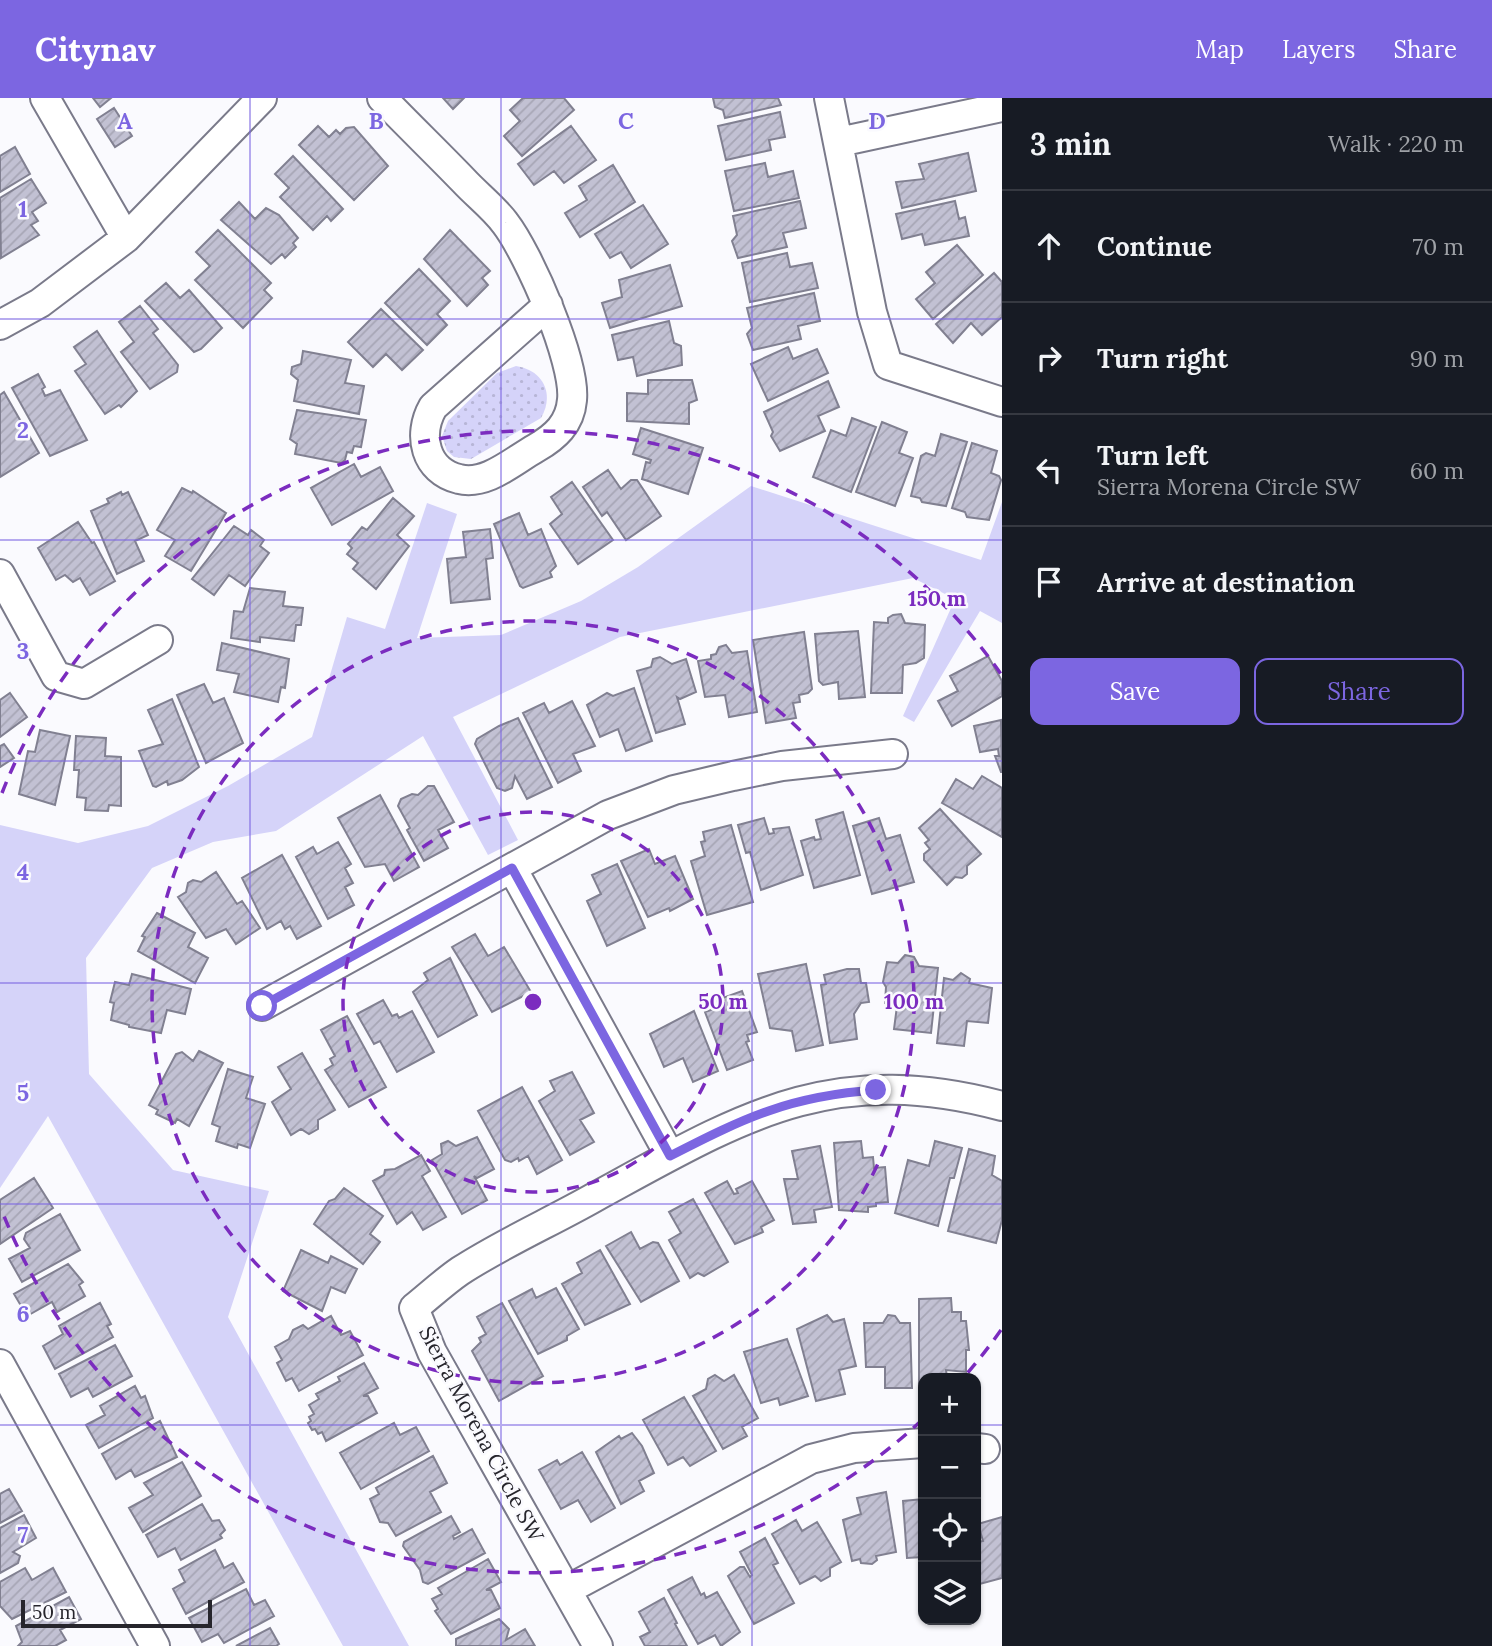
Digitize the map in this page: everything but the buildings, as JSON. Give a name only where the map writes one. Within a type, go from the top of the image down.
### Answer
[{"type":"street","points":[[45,98],[126,238]]},
{"type":"street","points":[[0,325],[40,303],[126,238],[262,98]]},
{"type":"street","points":[[382,98],[505,222],[536,272],[548,305],[572,386],[572,401],[564,424],[550,440],[484,478],[464,481],[444,473],[435,465],[424,443],[427,418],[433,407],[548,305]]},
{"type":"street","points":[[829,98],[872,312],[888,365],[1002,402]]},
{"type":"street","points":[[839,142],[1002,107]]},
{"type":"street","points":[[0,574],[56,676],[84,684],[158,640]]},
{"type":"street","points":[[262,1006],[608,815],[674,790],[782,765],[893,754]]},
{"type":"street","points":[[512,868],[670,1156]]},
{"type":"street","name":"Sierra Morena Circle SW","points":[[598,1646],[432,1352],[414,1308],[459,1272],[670,1156],[744,1118],[776,1107],[842,1092],[910,1090],[951,1095],[1002,1107]]},
{"type":"street","points":[[0,1364],[155,1646]]},
{"type":"street","points":[[566,1590],[811,1459],[854,1448],[918,1443]]},
{"type":"shaded area","points":[[516,366],[533,372],[544,384],[547,400],[541,418],[471,459],[454,457],[447,451],[442,436],[448,421],[497,373]]},
{"type":"shaded area","points":[[751,486],[981,560],[1002,502],[1002,623],[980,611],[914,722],[903,716],[955,599],[913,578],[620,637],[453,717],[518,840],[488,855],[423,736],[276,831],[213,842],[152,868],[86,958],[89,1074],[173,1170],[269,1191],[228,1317],[409,1646],[343,1646],[48,1116],[0,1188],[0,825],[78,843],[148,826],[228,786],[312,737],[347,617],[385,629],[427,503],[457,514],[417,638],[501,635],[581,601],[638,567]]},
{"type":"route","points":[[262,1006],[512,868],[670,1156],[744,1118],[776,1107],[842,1092],[876,1090]]}]
